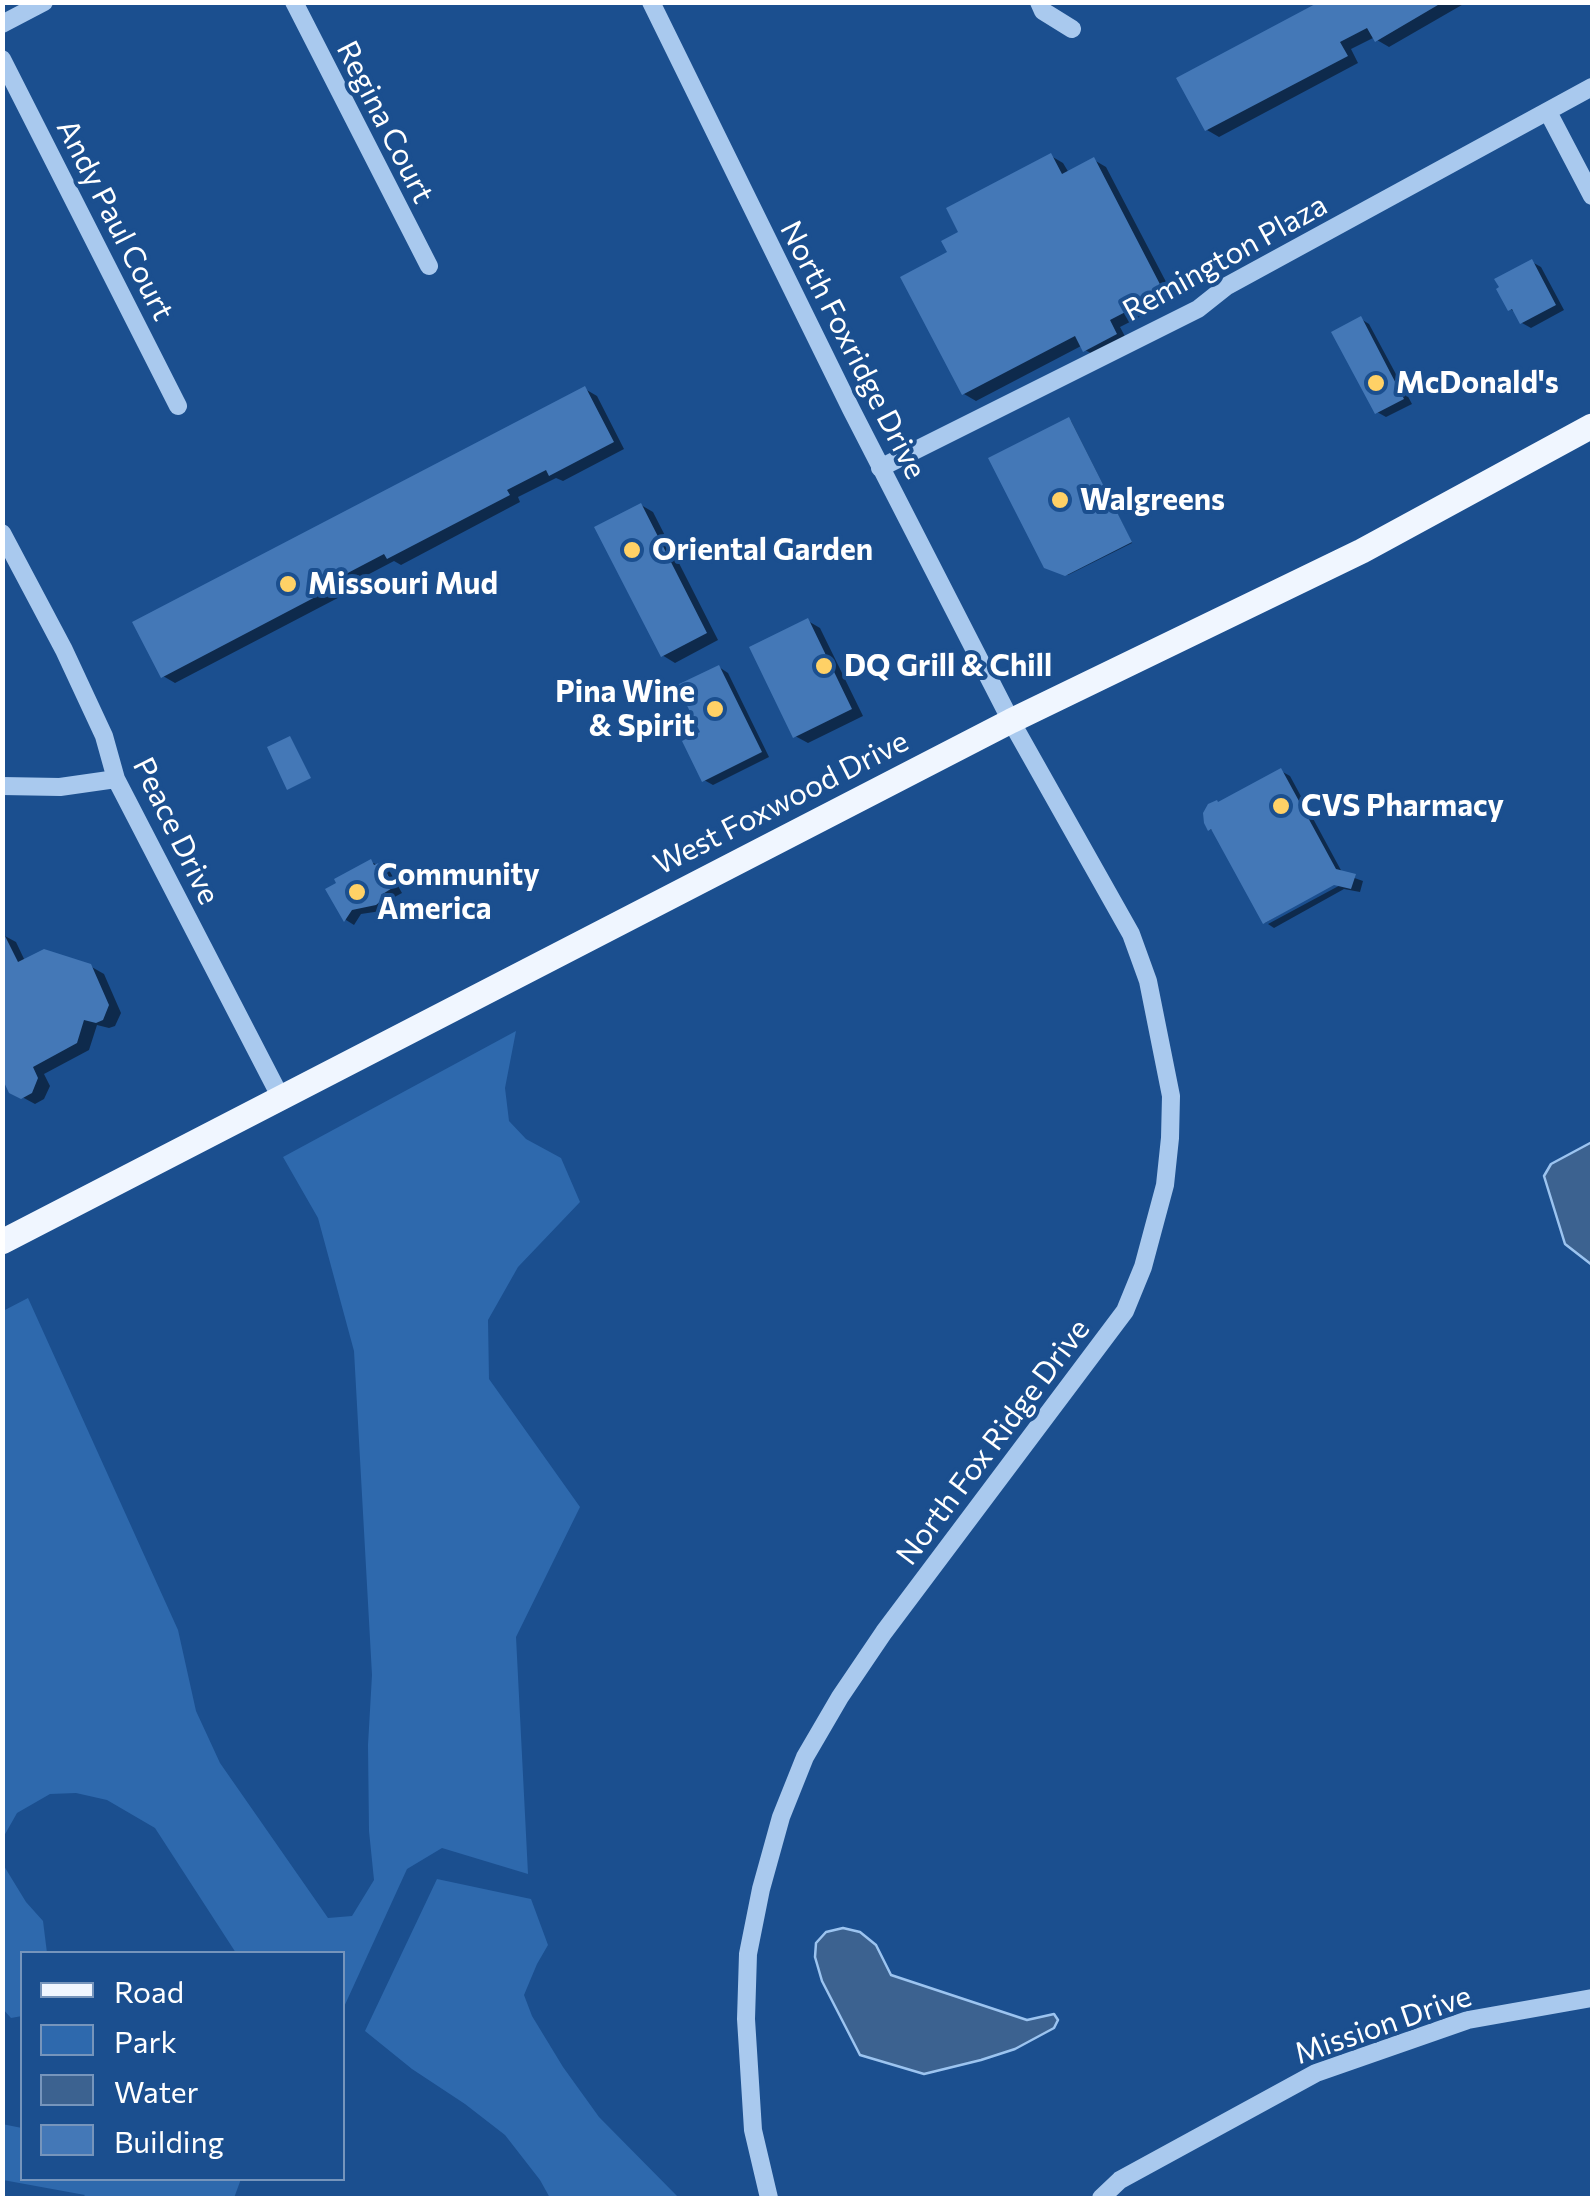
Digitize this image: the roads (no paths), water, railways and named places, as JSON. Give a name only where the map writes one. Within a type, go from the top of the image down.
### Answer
[{"type":"main road","name":"West Foxwood Drive","points":[[2,1242],[1011,720],[1362,551],[1592,426]]},
{"type":"street","points":[[2,24],[44,2]]},
{"type":"street","name":"Regina Court","points":[[294,2],[428,266]]},
{"type":"street","name":"North Foxridge Drive","points":[[651,2],[880,468],[1011,720]]},
{"type":"street","points":[[1039,2],[1043,11],[1072,29]]},
{"type":"street","name":"Andy Paul Court","points":[[2,59],[178,406]]},
{"type":"street","name":"Remington Plaza","points":[[880,468],[1198,309],[1227,286],[1592,87]]},
{"type":"street","points":[[1548,112],[1592,196]]},
{"type":"street","name":"Peace Drive","points":[[2,533],[104,736],[116,779],[282,1098]]},
{"type":"street","name":"North Fox Ridge Drive","points":[[768,2198],[753,2130],[746,2019],[748,1954],[781,1817],[805,1757],[862,1664],[1124,1312],[1143,1266],[1165,1185],[1171,1096],[1148,981],[1131,934],[1011,720]]},
{"type":"street","points":[[2,786],[60,788],[116,779]]},
{"type":"street","name":"Mission Drive","points":[[1101,2198],[1120,2180],[1316,2074],[1468,2020],[1592,1998]]},
{"type":"water","points":[[1592,1142],[1592,1265],[1565,1244],[1544,1176],[1551,1164]]},
{"type":"water","points":[[843,1928],[860,1932],[876,1945],[891,1975],[1027,2020],[1054,2014],[1058,2020],[1054,2028],[1015,2049],[924,2074],[860,2055],[822,1981],[815,1957],[816,1943],[826,1932]]},
{"type":"place","name":"McDonald's","points":[[1376,383]]},
{"type":"place","name":"Walgreens","points":[[1060,500]]},
{"type":"place","name":"Oriental Garden","points":[[632,550]]},
{"type":"place","name":"Missouri Mud","points":[[288,584]]},
{"type":"place","name":"DQ Grill & Chill","points":[[824,666]]},
{"type":"place","name":"Pina Wine & Spirit","points":[[715,709]]},
{"type":"place","name":"CVS Pharmacy","points":[[1281,806]]},
{"type":"place","name":"Community America","points":[[357,892]]}]
